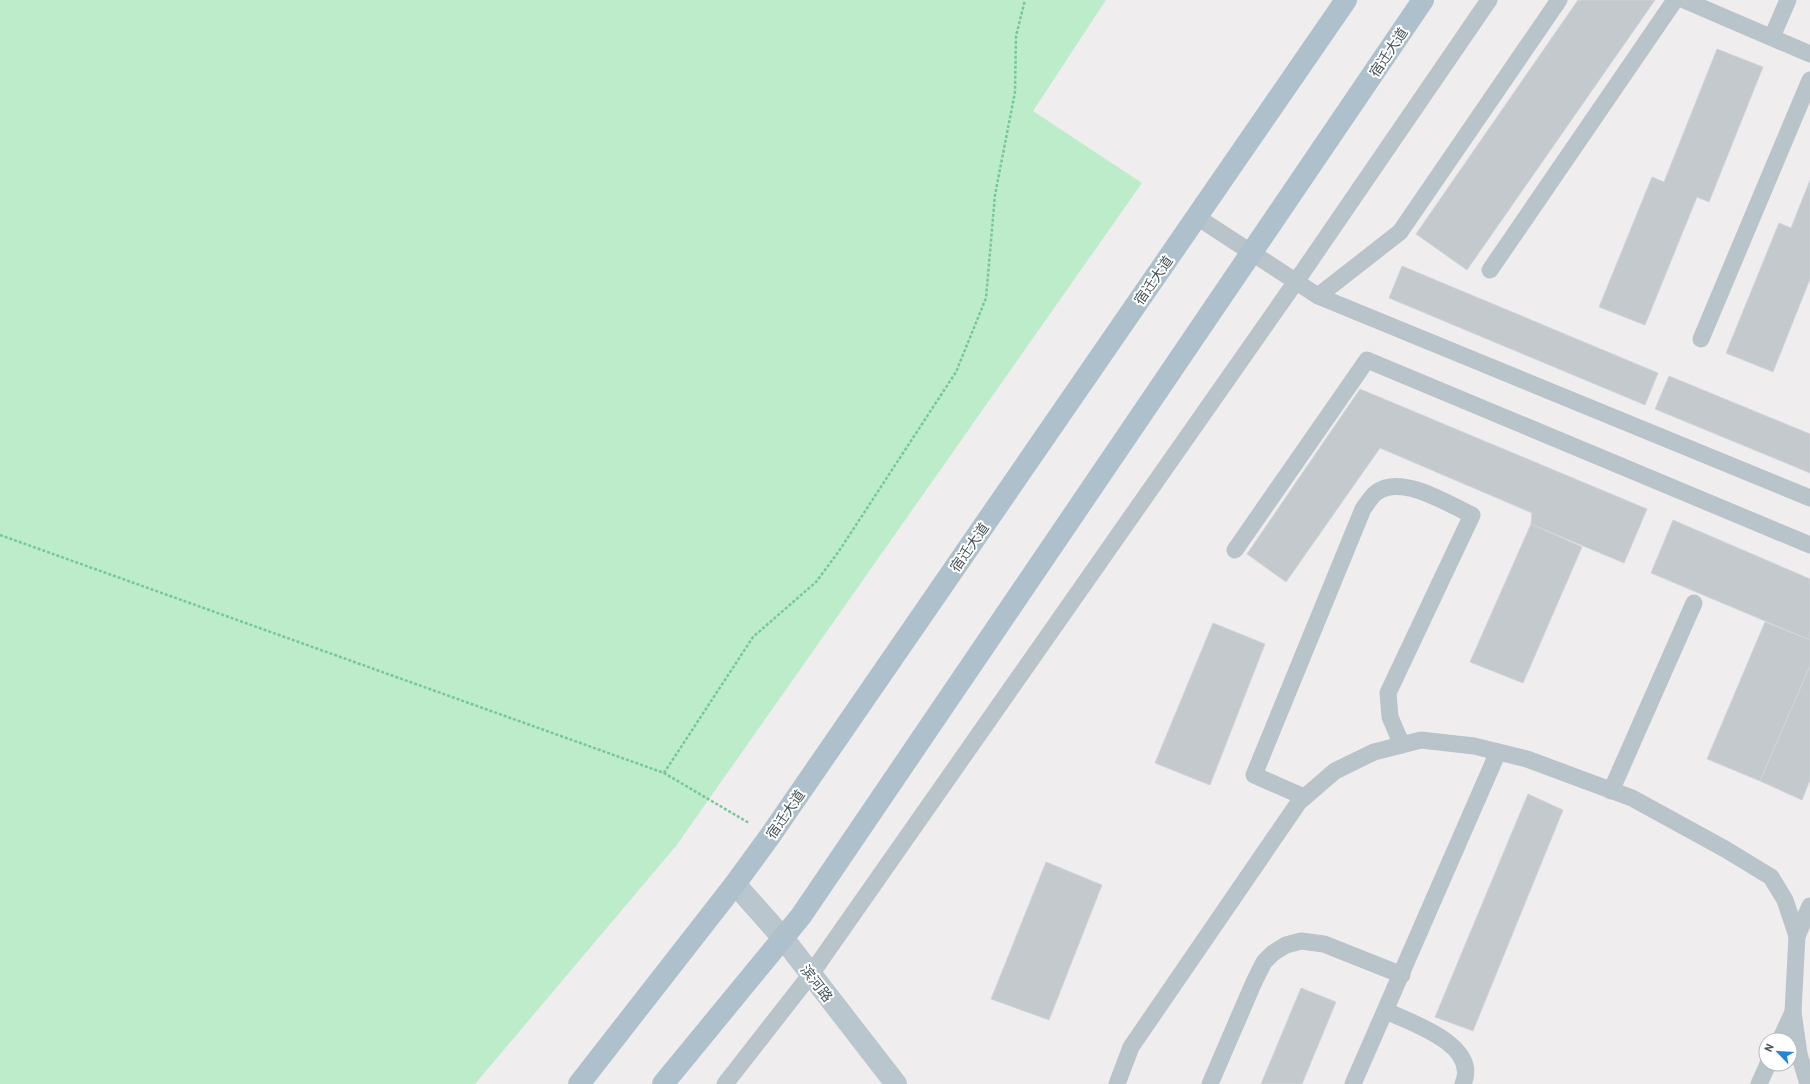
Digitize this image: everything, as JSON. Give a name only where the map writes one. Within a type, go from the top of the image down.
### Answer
[{"type":"main road","name":"宿迁大道","points":[[578,1084],[735,884],[770,836],[1346,0]]},
{"type":"main road","name":"宿迁大道","points":[[663,1084],[805,909],[1423,0]]},
{"type":"main road","name":"滨河路","points":[[735,884],[783,938],[896,1084]]},
{"type":"lane","points":[[725,1084],[811,974],[1296,281],[1490,0]]},
{"type":"lane","points":[[1318,296],[1400,232],[1559,0]]},
{"type":"lane","points":[[1490,270],[1675,0]]},
{"type":"lane","points":[[1684,0],[1810,54]]},
{"type":"lane","points":[[1772,37],[1788,0]]},
{"type":"lane","points":[[1701,339],[1810,80]]},
{"type":"lane","points":[[1197,217],[1318,296],[1810,498]]},
{"type":"lane","points":[[1235,550],[1367,360],[1810,545]]},
{"type":"lane","points":[[1304,797],[1254,775],[1363,509],[1377,492],[1395,485],[1411,487],[1472,516],[1388,693],[1390,717],[1402,745]]},
{"type":"lane","points":[[1611,790],[1694,603]]},
{"type":"lane","points":[[1117,1084],[1130,1047],[1299,802],[1335,771],[1374,752],[1421,740],[1474,746],[1527,759],[1632,798],[1718,845],[1771,877],[1785,900],[1797,936]]},
{"type":"lane","points":[[1353,1084],[1402,975],[1498,752]]},
{"type":"lane","points":[[1808,1084],[1799,1054],[1793,1012],[1797,936],[1810,906]]},
{"type":"lane","points":[[1210,1084],[1264,962],[1273,953],[1286,945],[1301,941],[1324,944],[1402,975]]},
{"type":"lane","points":[[1386,1011],[1441,1038],[1453,1047],[1462,1056],[1466,1068],[1466,1078],[1464,1084]]},
{"type":"lane","points":[[1784,1032],[1793,1012]]},
{"type":"lane","points":[[1759,1084],[1764,1072]]},
{"type":"path","points":[[664,773],[753,637],[816,582],[839,551],[956,372],[986,298],[995,194],[1015,92],[1016,36],[1025,0]]},
{"type":"path","points":[[0,535],[664,773],[770,836]]},
{"type":"green space","points":[[0,0],[1106,0],[1033,111],[1142,183],[676,846],[475,1084],[0,1084]]},
{"type":"building","points":[[1578,0],[1655,0],[1467,270],[1416,234]]},
{"type":"building","points":[[1717,49],[1763,67],[1709,202],[1697,197],[1645,325],[1599,307],[1652,177],[1664,182]]},
{"type":"building","points":[[1810,180],[1810,279],[1773,372],[1726,353],[1779,223],[1791,228]]},
{"type":"building","points":[[1402,266],[1658,373],[1645,405],[1389,298]]},
{"type":"building","points":[[1669,376],[1810,434],[1810,473],[1655,409]]},
{"type":"building","points":[[1360,389],[1647,509],[1624,563],[1531,524],[1532,513],[1380,448],[1286,582],[1247,554]]},
{"type":"building","points":[[1673,520],[1810,579],[1810,640],[1651,573]]},
{"type":"building","points":[[1531,524],[1582,547],[1523,683],[1470,662]]},
{"type":"building","points":[[1765,622],[1810,640],[1810,666],[1760,781],[1707,759]]},
{"type":"building","points":[[1213,623],[1265,644],[1210,785],[1155,763]]},
{"type":"building","points":[[1810,666],[1810,780],[1802,800],[1760,781]]},
{"type":"building","points":[[1528,794],[1563,810],[1473,1031],[1435,1017]]},
{"type":"building","points":[[1046,862],[1102,885],[1049,1020],[991,999]]},
{"type":"building","points":[[1301,988],[1336,1002],[1302,1084],[1261,1084]]}]
